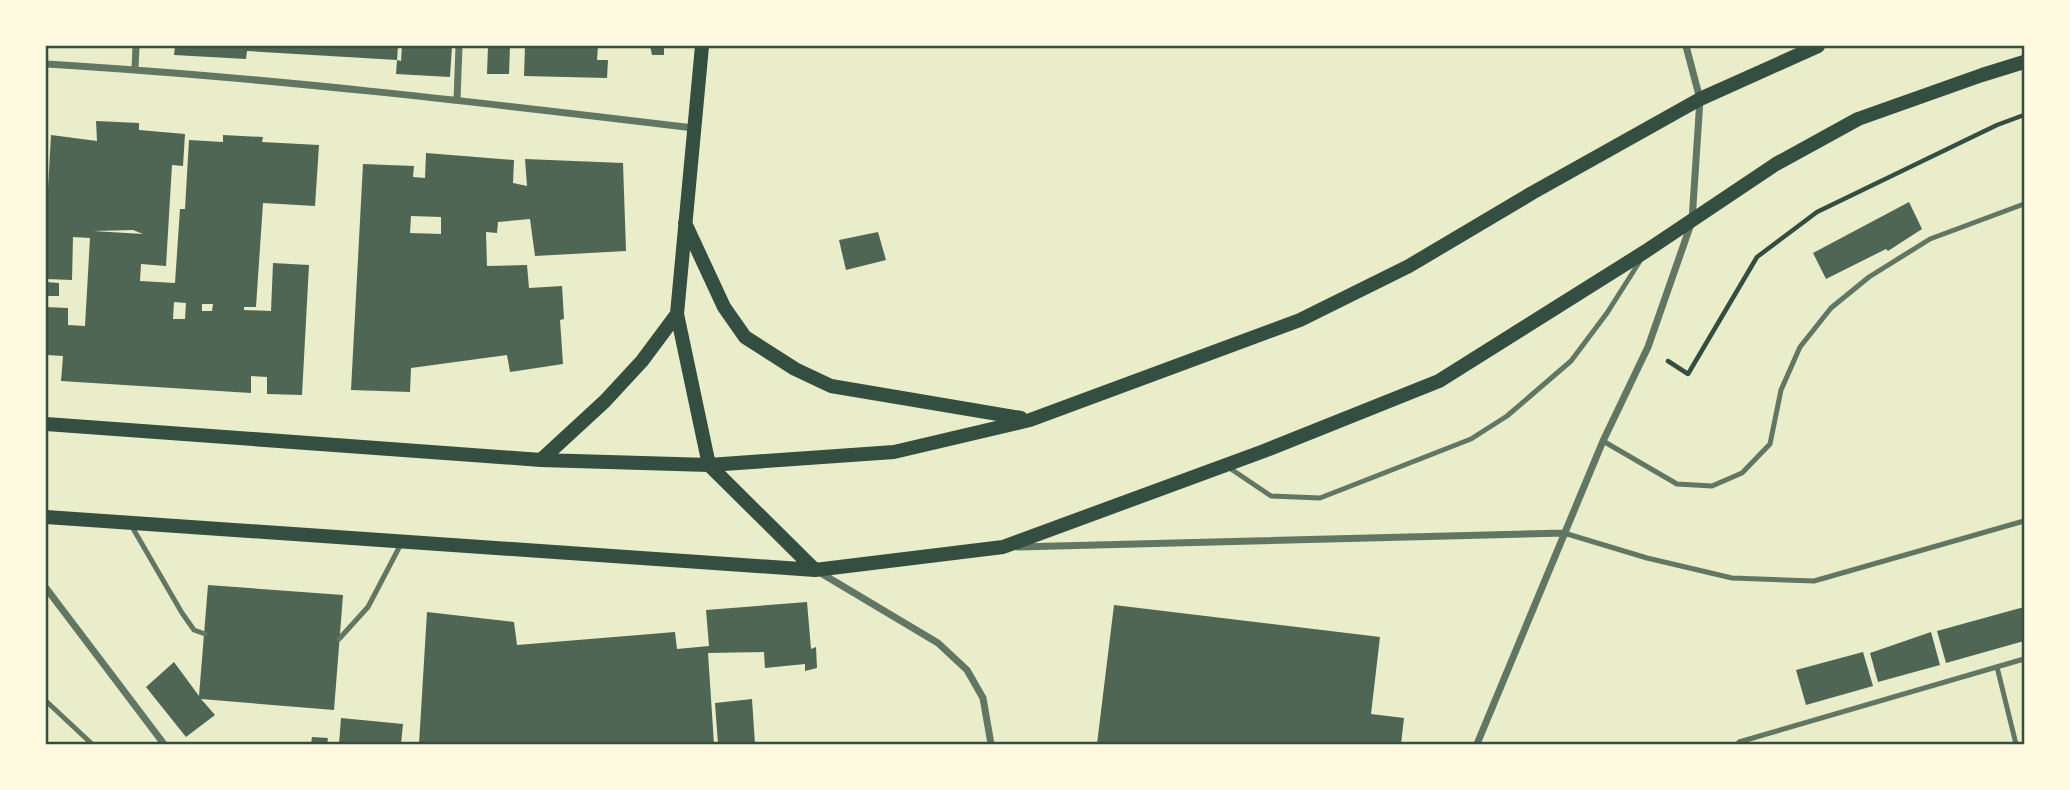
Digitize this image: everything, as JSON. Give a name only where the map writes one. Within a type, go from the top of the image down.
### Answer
[{"type":"main road","points":[[702,46],[677,314],[709,465],[815,570]]},
{"type":"main road","points":[[46,424],[541,460],[709,465],[894,452],[1030,420],[1300,320],[1409,266],[1700,99],[1818,46]]},
{"type":"main road","points":[[46,517],[815,570],[1003,547],[1226,466],[1439,381],[1647,251],[1776,164],[1858,119],[2025,62]]},
{"type":"main road","points":[[685,223],[724,307],[745,337],[794,369],[831,386],[1030,420]]},
{"type":"main road","points":[[541,460],[605,401],[642,361],[677,314]]},
{"type":"street","points":[[135,69],[136,46]]},
{"type":"street","points":[[457,100],[459,46]]},
{"type":"street","points":[[1477,744],[1603,442],[1648,347],[1692,221],[1700,99],[1686,46]]},
{"type":"street","points":[[46,64],[135,69],[457,100],[694,128]]},
{"type":"street","points":[[1003,547],[1564,533]]},
{"type":"street","points":[[815,570],[938,643],[967,670],[983,698],[991,744]]},
{"type":"street","points":[[46,589],[164,744]]},
{"type":"lane","points":[[1603,442],[1677,484],[1712,486],[1742,472],[1770,444],[1781,390],[1800,347],[1831,309],[1869,277],[1930,239],[2025,204]]},
{"type":"lane","points":[[1226,466],[1271,496],[1321,498],[1471,439],[1507,416],[1571,361],[1647,251]]},
{"type":"lane","points":[[1564,533],[1647,558],[1732,578],[1814,581],[2025,521]]},
{"type":"lane","points":[[129,523],[182,613],[194,630],[205,634]]},
{"type":"lane","points":[[340,639],[368,607],[402,541]]},
{"type":"lane","points":[[1738,744],[2025,659]]},
{"type":"lane","points":[[1997,667],[2015,742],[2022,744]]},
{"type":"lane","points":[[46,701],[92,744]]},
{"type":"path","points":[[1648,347],[1688,374],[1757,257],[1817,212],[1997,125],[2025,115]]},
{"type":"building","points":[[175,46],[398,46],[397,60],[247,51],[246,59],[174,55]]},
{"type":"building","points":[[402,46],[452,46],[450,77],[396,74],[397,60],[401,61]]},
{"type":"building","points":[[488,46],[510,46],[509,74],[487,74]]},
{"type":"building","points":[[525,46],[598,46],[597,60],[608,60],[607,78],[524,76]]},
{"type":"building","points":[[650,46],[664,46],[664,55],[652,55]]},
{"type":"building","points":[[96,121],[139,123],[139,130],[185,134],[183,166],[172,165],[166,266],[141,264],[140,281],[175,283],[180,209],[185,209],[189,140],[223,142],[223,135],[263,137],[262,142],[319,145],[315,206],[263,203],[256,307],[244,307],[244,310],[271,311],[273,263],[309,265],[302,395],[267,394],[267,377],[251,376],[251,393],[61,381],[63,356],[46,355],[46,307],[68,308],[68,325],[85,326],[90,238],[73,237],[72,280],[46,279],[51,135],[97,141]],"holes":[[[133,230],[143,234],[93,231]],[[174,302],[186,303],[185,319],[173,319]],[[202,304],[213,304],[212,311],[202,311]]]},
{"type":"building","points":[[426,153],[514,160],[513,183],[527,186],[525,159],[623,163],[626,251],[535,256],[530,219],[498,222],[497,233],[486,232],[487,266],[527,265],[529,288],[562,286],[564,319],[560,320],[563,364],[510,372],[507,355],[411,368],[410,392],[351,390],[363,164],[414,166],[413,177],[425,178]],"holes":[[[411,216],[441,217],[441,234],[410,233]]]},
{"type":"building","points":[[1909,202],[1922,229],[1888,251],[1886,249],[1826,279],[1813,253]]},
{"type":"building","points":[[878,232],[886,260],[846,270],[839,240]]},
{"type":"building","points":[[46,282],[59,283],[59,296],[46,296]]},
{"type":"building","points":[[208,585],[343,595],[334,710],[201,699],[215,715],[186,737],[146,687],[174,662],[199,696]]},
{"type":"building","points":[[807,602],[811,649],[816,647],[817,668],[805,671],[805,664],[765,668],[764,652],[708,653],[714,744],[419,744],[427,612],[514,622],[517,645],[675,632],[677,649],[709,646],[706,610]]},
{"type":"building","points":[[1114,605],[1380,637],[1371,714],[1404,718],[1401,744],[1097,744]]},
{"type":"building","points":[[2024,607],[2024,641],[1946,663],[1937,631]]},
{"type":"building","points":[[1931,632],[1940,665],[1878,682],[1870,653]]},
{"type":"building","points":[[1863,652],[1873,686],[1806,705],[1796,670]]},
{"type":"building","points":[[752,699],[755,744],[718,744],[715,703]]},
{"type":"building","points":[[341,718],[403,724],[401,744],[339,744]]},
{"type":"building","points":[[312,737],[328,738],[327,744],[311,744]]}]
